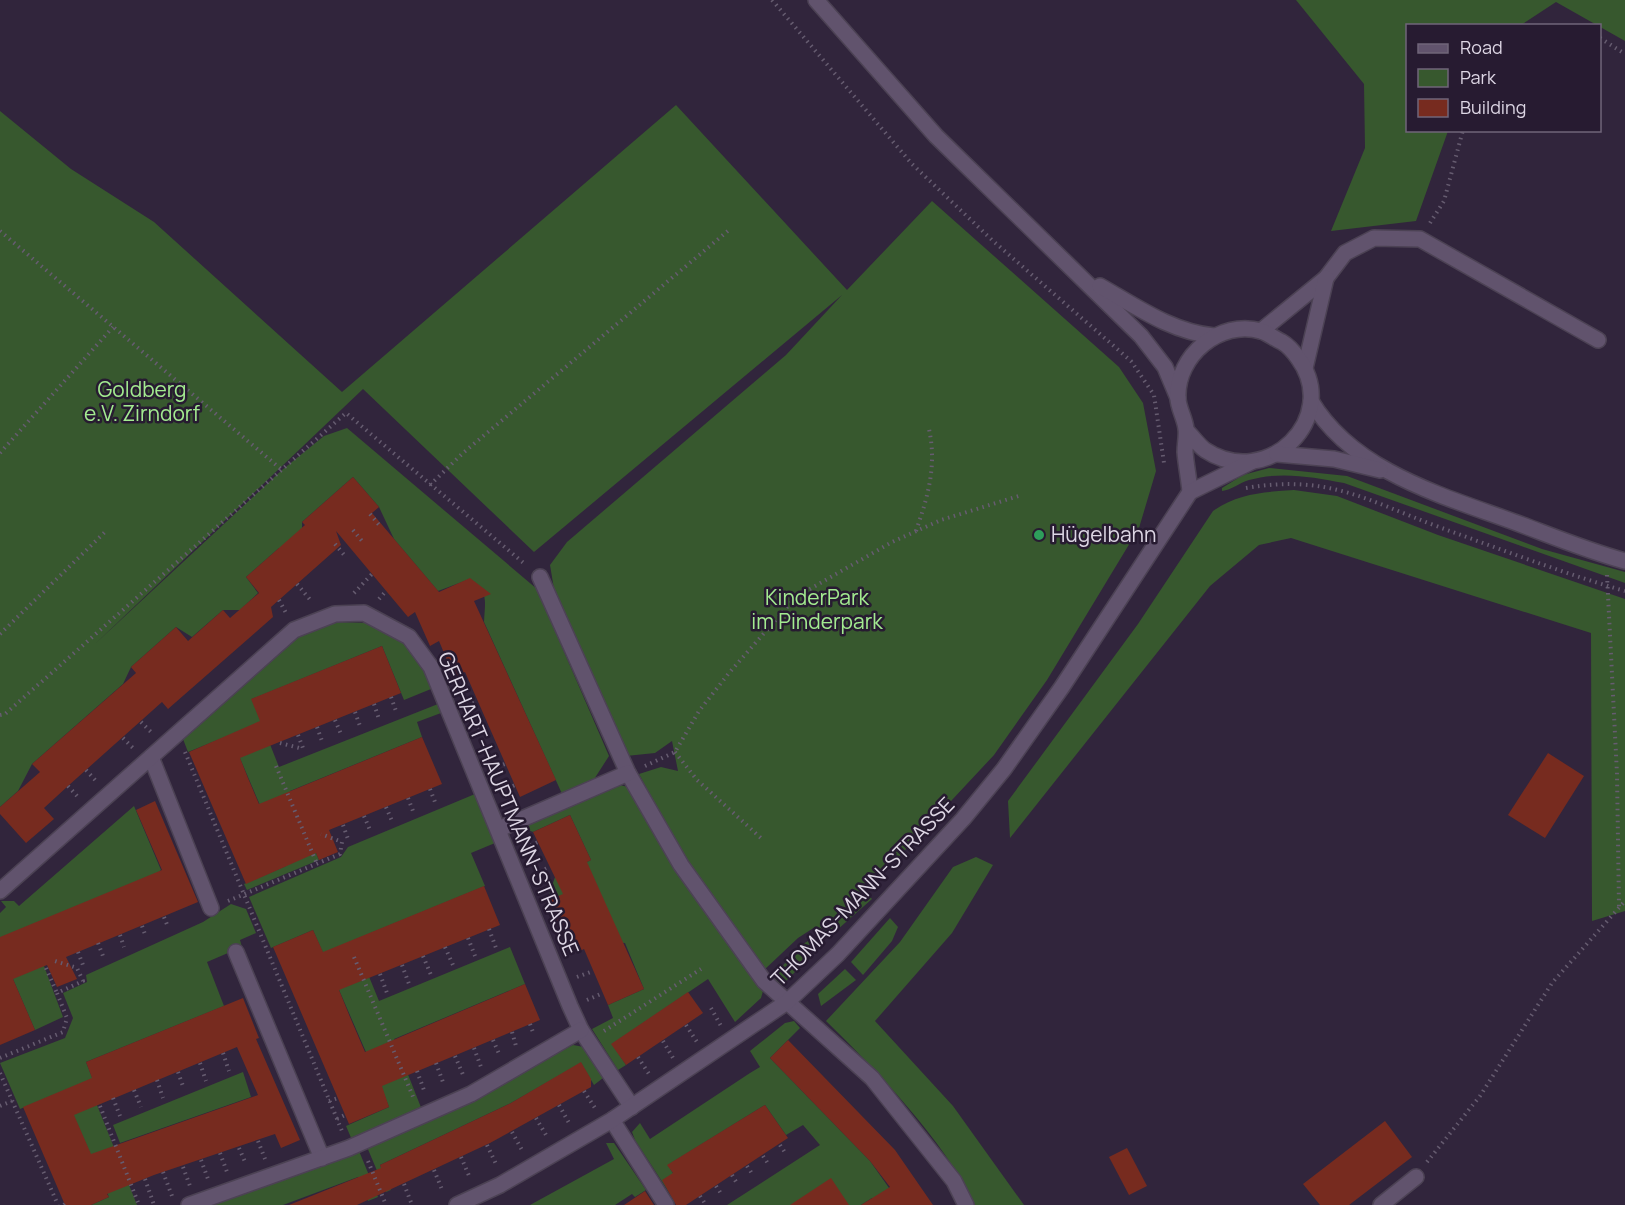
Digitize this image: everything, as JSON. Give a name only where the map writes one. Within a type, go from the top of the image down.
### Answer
[{"type":"street","points":[[816,0],[936,136],[1080,274],[1141,336],[1165,367],[1178,399],[1186,430],[1185,453],[1190,492],[1251,462],[1277,454],[1293,442],[1307,420],[1311,401]]},
{"type":"street","points":[[1261,331],[1326,278],[1345,253],[1374,238],[1420,239],[1598,340]]},
{"type":"street","points":[[1080,274],[1152,317],[1194,334],[1214,336],[1236,330],[1261,331],[1288,345],[1305,368]]},
{"type":"street","points":[[1326,278],[1305,368],[1311,401],[1323,421],[1344,441],[1391,472],[1443,495],[1625,561]]},
{"type":"street","points":[[1178,399],[1182,370],[1198,348],[1214,336]]},
{"type":"street","points":[[1186,430],[1204,449],[1230,461],[1251,462]]},
{"type":"street","points":[[1277,454],[1334,459],[1391,472]]},
{"type":"street","name":"THOMAS-MANN-STRASSE","points":[[451,1201],[500,1185],[605,1118],[632,1107],[787,1002],[838,954],[963,819],[1004,769],[1062,687],[1190,492]]},
{"type":"street","points":[[540,577],[628,773],[681,865],[764,981],[872,1078],[954,1181],[966,1205]]},
{"type":"street","name":"GERHART-HAUPTMANN-STRASSE","points":[[0,891],[294,630],[335,614],[364,613],[409,637],[431,667],[585,1035],[632,1107]]},
{"type":"street","points":[[151,757],[211,908]]},
{"type":"street","points":[[499,829],[628,773]]},
{"type":"street","points":[[236,952],[322,1158]]},
{"type":"street","points":[[189,1205],[355,1145],[471,1094],[585,1035]]},
{"type":"street","points":[[605,1118],[666,1205]]},
{"type":"street","points":[[1381,1205],[1416,1177]]},
{"type":"path","points":[[772,0],[912,164],[992,240],[1131,361],[1154,395],[1165,466]]},
{"type":"path","points":[[1601,39],[1625,54]]},
{"type":"path","points":[[1420,239],[1444,201],[1462,132]]},
{"type":"path","points":[[430,485],[463,453],[729,230]]},
{"type":"path","points":[[0,231],[282,470]]},
{"type":"path","points":[[0,453],[112,327]]},
{"type":"path","points":[[0,715],[14,706],[346,413],[540,577]]},
{"type":"path","points":[[915,532],[932,477],[933,447],[929,429]]},
{"type":"path","points":[[1245,489],[1272,484],[1310,483],[1341,489],[1625,591]]},
{"type":"path","points":[[628,773],[675,752],[699,711],[723,680],[796,597],[832,574],[915,532],[942,520],[1022,495]]},
{"type":"path","points":[[370,514],[380,526]]},
{"type":"path","points":[[353,530],[362,541]]},
{"type":"path","points":[[0,634],[106,531]]},
{"type":"path","points":[[336,544],[345,556]]},
{"type":"path","points":[[1607,556],[1606,586],[1617,774],[1619,907]]},
{"type":"path","points":[[391,697],[396,711]]},
{"type":"path","points":[[374,704],[379,718]]},
{"type":"path","points":[[355,712],[360,726]]},
{"type":"path","points":[[335,720],[341,734]]},
{"type":"path","points":[[317,727],[322,741]]},
{"type":"path","points":[[176,733],[192,763],[337,1119],[355,1145],[386,1205]]},
{"type":"path","points":[[280,743],[303,749],[298,735]]},
{"type":"path","points":[[675,752],[697,780],[761,838]]},
{"type":"path","points":[[276,766],[317,864]]},
{"type":"path","points":[[430,789],[435,802]]},
{"type":"path","points":[[408,798],[413,811]]},
{"type":"path","points":[[386,807],[392,820]]},
{"type":"path","points":[[364,816],[370,830]]},
{"type":"path","points":[[343,825],[348,839]]},
{"type":"path","points":[[211,908],[340,854],[342,842],[321,834]]},
{"type":"path","points":[[226,851],[231,849]]},
{"type":"path","points":[[236,875],[241,872]]},
{"type":"path","points":[[1416,1177],[1480,1096],[1552,983],[1625,901]]},
{"type":"path","points":[[164,917],[168,927]]},
{"type":"path","points":[[142,926],[146,937]]},
{"type":"path","points":[[489,929],[496,948]]},
{"type":"path","points":[[120,935],[124,947]]},
{"type":"path","points":[[468,938],[475,956]]},
{"type":"path","points":[[98,943],[103,956]]},
{"type":"path","points":[[445,947],[453,965]]},
{"type":"path","points":[[78,952],[83,965]]},
{"type":"path","points":[[270,957],[276,954]]},
{"type":"path","points":[[423,956],[432,975]]},
{"type":"path","points":[[354,957],[421,1116]]},
{"type":"path","points":[[55,961],[77,968],[83,981],[57,993]]},
{"type":"path","points":[[402,965],[409,984]]},
{"type":"path","points":[[0,1058],[63,1032],[67,1018],[46,968]]},
{"type":"path","points":[[585,1035],[701,969]]},
{"type":"path","points":[[278,976],[284,973]]},
{"type":"path","points":[[380,974],[387,993]]},
{"type":"path","points":[[285,993],[291,990]]},
{"type":"path","points":[[711,1008],[725,1032]]},
{"type":"path","points":[[292,1011],[299,1009]]},
{"type":"path","points":[[686,1025],[701,1048]]},
{"type":"path","points":[[300,1030],[307,1027]]},
{"type":"path","points":[[663,1041],[677,1063]]},
{"type":"path","points":[[307,1047],[314,1043]]},
{"type":"path","points":[[223,1053],[229,1071]]},
{"type":"path","points":[[638,1057],[652,1079]]},
{"type":"path","points":[[315,1065],[322,1062]]},
{"type":"path","points":[[200,1063],[206,1081]]},
{"type":"path","points":[[177,1072],[184,1089]]},
{"type":"path","points":[[0,1073],[58,1205]]},
{"type":"path","points":[[322,1083],[330,1079]]},
{"type":"path","points":[[157,1080],[164,1098]]},
{"type":"path","points":[[134,1090],[141,1107]]},
{"type":"path","points":[[584,1091],[605,1118]]},
{"type":"path","points":[[113,1098],[120,1116]]},
{"type":"path","points":[[329,1101],[338,1098]]},
{"type":"path","points":[[0,1106],[12,1101]]},
{"type":"path","points":[[559,1105],[573,1130]]},
{"type":"path","points":[[100,1106],[140,1205]]},
{"type":"path","points":[[20,1118],[27,1115]]},
{"type":"path","points":[[337,1119],[345,1115]]},
{"type":"path","points":[[536,1118],[550,1143]]},
{"type":"path","points":[[512,1131],[525,1156]]},
{"type":"path","points":[[28,1137],[34,1134]]},
{"type":"path","points":[[487,1144],[500,1171]]},
{"type":"path","points":[[780,1144],[786,1154]]},
{"type":"path","points":[[36,1155],[42,1151]]},
{"type":"path","points":[[763,1156],[769,1165]]},
{"type":"path","points":[[461,1157],[473,1183]]},
{"type":"path","points":[[747,1166],[753,1175]]},
{"type":"path","points":[[43,1172],[50,1169]]},
{"type":"path","points":[[434,1170],[451,1201]]},
{"type":"path","points":[[163,1172],[176,1205]]},
{"type":"path","points":[[732,1175],[738,1185]]},
{"type":"path","points":[[145,1179],[154,1205]]},
{"type":"path","points":[[404,1184],[412,1205]]},
{"type":"path","points":[[716,1186],[722,1195]]},
{"type":"path","points":[[51,1190],[57,1187]]},
{"type":"path","points":[[700,1196],[706,1205]]},
{"type":"green space","points":[[1296,0],[1625,0],[1625,41],[1601,27],[1601,24],[1595,24],[1556,2],[1523,24],[1406,24],[1406,132],[1448,132],[1416,221],[1331,231],[1365,148],[1364,84]]},
{"type":"green space","points":[[676,105],[847,290],[932,201],[1119,367],[1143,403],[1156,471],[1139,528],[1047,680],[994,755],[866,892],[872,899],[828,938],[815,927],[798,938],[763,971],[686,862],[639,774],[661,767],[678,771],[672,741],[655,753],[626,756],[554,589],[550,565],[567,542],[786,355],[842,295],[534,552],[363,389],[95,644],[282,470],[324,436],[347,428],[537,589],[609,756],[591,784],[563,796],[484,622],[485,598],[480,589],[470,579],[438,591],[394,539],[379,507],[353,477],[302,522],[302,543],[294,551],[279,548],[246,577],[258,593],[240,610],[223,610],[192,637],[176,627],[131,667],[123,684],[32,764],[18,791],[0,807],[0,111],[71,169],[154,222],[342,392]]},
{"type":"green space","points":[[1269,468],[1347,476],[1542,549],[1625,572],[1625,583],[1344,483],[1285,475],[1249,480],[1222,491],[1222,488],[1243,475]]},
{"type":"green space","points":[[1294,490],[1337,496],[1438,535],[1625,599],[1625,911],[1592,921],[1591,633],[1291,538],[1259,545],[1210,586],[1010,838],[1008,801],[1138,624],[1213,511],[1242,497]]},
{"type":"green space","points":[[336,622],[370,623],[404,643],[423,668],[431,689],[404,700],[382,646],[252,699],[279,767],[438,704],[441,713],[417,722],[422,737],[290,791],[319,860],[247,890],[244,884],[286,866],[230,735],[188,752],[183,739],[298,637]]},
{"type":"green space","points":[[616,784],[628,787],[677,868],[763,991],[761,998],[735,1022],[708,979],[612,1044],[626,1065],[618,1070],[592,1029],[613,1018],[608,1005],[644,989],[625,943],[599,942],[547,901],[555,877],[591,860],[570,815],[533,832],[521,827]]},
{"type":"green space","points":[[475,794],[495,843],[471,853],[485,886],[354,940],[379,1001],[510,947],[525,984],[394,1039],[422,1110],[352,1140],[346,1126],[389,1107],[382,1089],[313,930],[271,948],[249,897],[341,857],[348,847]]},
{"type":"green space","points":[[134,806],[161,870],[44,966],[63,1017],[35,1030],[0,949],[0,913],[6,907],[1,901],[14,901],[19,906]]},
{"type":"green space","points":[[976,857],[993,865],[952,933],[875,1021],[953,1106],[1024,1205],[975,1205],[962,1180],[928,1131],[888,1084],[826,1021],[900,942],[953,867]]},
{"type":"green space","points":[[231,904],[246,909],[256,933],[240,940],[242,947],[207,962],[224,1006],[86,1062],[102,1103],[97,1105],[137,1205],[91,1205],[109,1197],[63,1091],[20,1109],[0,1063],[65,1038],[73,1018],[63,993],[87,982],[86,975],[203,922]]},
{"type":"green space","points":[[890,918],[898,927],[892,941],[863,975],[851,962]]},
{"type":"green space","points":[[815,937],[822,945],[780,987],[773,976],[803,944]]},
{"type":"green space","points":[[845,969],[856,980],[821,1006],[818,994]]},
{"type":"green space","points":[[794,1021],[800,1028],[770,1058],[870,1161],[901,1205],[877,1205],[872,1198],[861,1205],[727,1205],[820,1145],[803,1125],[786,1135],[765,1105],[668,1165],[683,1190],[672,1197],[632,1132],[640,1123],[650,1139],[760,1067],[750,1051],[785,1023]]},
{"type":"green space","points":[[573,1045],[584,1047],[603,1078],[594,1085],[581,1063],[511,1103],[380,1165],[391,1190],[386,1192],[367,1147]]},
{"type":"green space","points":[[243,1072],[251,1097],[120,1143],[113,1125]]},
{"type":"green space","points":[[606,1143],[614,1143],[646,1190],[635,1197],[632,1194],[615,1205],[530,1205],[614,1159]]},
{"type":"green space","points":[[359,1151],[378,1197],[368,1201],[358,1177],[283,1205],[212,1205]]},
{"type":"building","points":[[353,477],[379,507],[372,513],[439,592],[470,578],[491,594],[474,601],[556,780],[520,797],[465,672],[454,677],[439,641],[430,646],[415,612],[408,617],[336,531],[341,545],[271,607],[273,617],[168,709],[162,702],[68,786],[44,808],[54,819],[26,843],[0,814],[0,807],[40,772],[32,764],[136,673],[131,667],[176,627],[188,641],[223,610],[230,618],[259,593],[246,577],[305,525],[302,522]]},
{"type":"building","points":[[382,646],[401,693],[240,758],[259,804],[422,737],[442,784],[329,830],[338,852],[319,860],[316,853],[246,884],[189,752],[260,721],[251,699]]},
{"type":"building","points":[[1548,753],[1584,776],[1545,838],[1508,815]]},
{"type":"building","points":[[155,801],[198,902],[66,957],[77,979],[57,987],[47,965],[13,979],[35,1030],[0,1045],[0,937],[162,870],[136,810]]},
{"type":"building","points":[[570,815],[591,860],[587,862],[644,989],[608,1005],[584,949],[580,951],[572,933],[563,937],[547,901],[563,894],[533,832]]},
{"type":"building","points":[[484,886],[500,925],[339,990],[350,1017],[365,1052],[525,984],[540,1020],[382,1086],[389,1107],[349,1124],[273,947],[313,930],[323,952]]},
{"type":"building","points":[[688,992],[703,1013],[626,1065],[611,1044]]},
{"type":"building","points":[[243,998],[259,1038],[256,1039],[300,1140],[281,1148],[275,1134],[154,1175],[107,1194],[109,1197],[91,1205],[65,1205],[23,1107],[92,1078],[86,1062]],"holes":[[[237,1047],[258,1095],[91,1154],[74,1115]]]},
{"type":"building","points":[[788,1040],[895,1150],[933,1205],[861,1205],[890,1187],[870,1161],[770,1058]]},
{"type":"building","points":[[581,1062],[591,1079],[591,1087],[490,1143],[357,1205],[289,1205],[381,1168],[380,1165],[511,1103]]},
{"type":"building","points":[[765,1105],[788,1138],[686,1205],[676,1205],[662,1180],[673,1173],[667,1165]]},
{"type":"building","points":[[1385,1121],[1412,1157],[1349,1205],[1320,1205],[1303,1184]]},
{"type":"building","points":[[1127,1148],[1147,1186],[1129,1195],[1109,1157]]},
{"type":"building","points":[[831,1178],[849,1205],[790,1205]]},
{"type":"building","points":[[645,1191],[654,1205],[624,1205]]},
{"type":"place","name":"Hügelbahn","points":[[1039,535]]},
{"type":"park label","name":"Goldberg e.V. Zirndorf","points":[[142,402]]},
{"type":"park label","name":"KinderPark im Pinderpark","points":[[817,610]]}]
